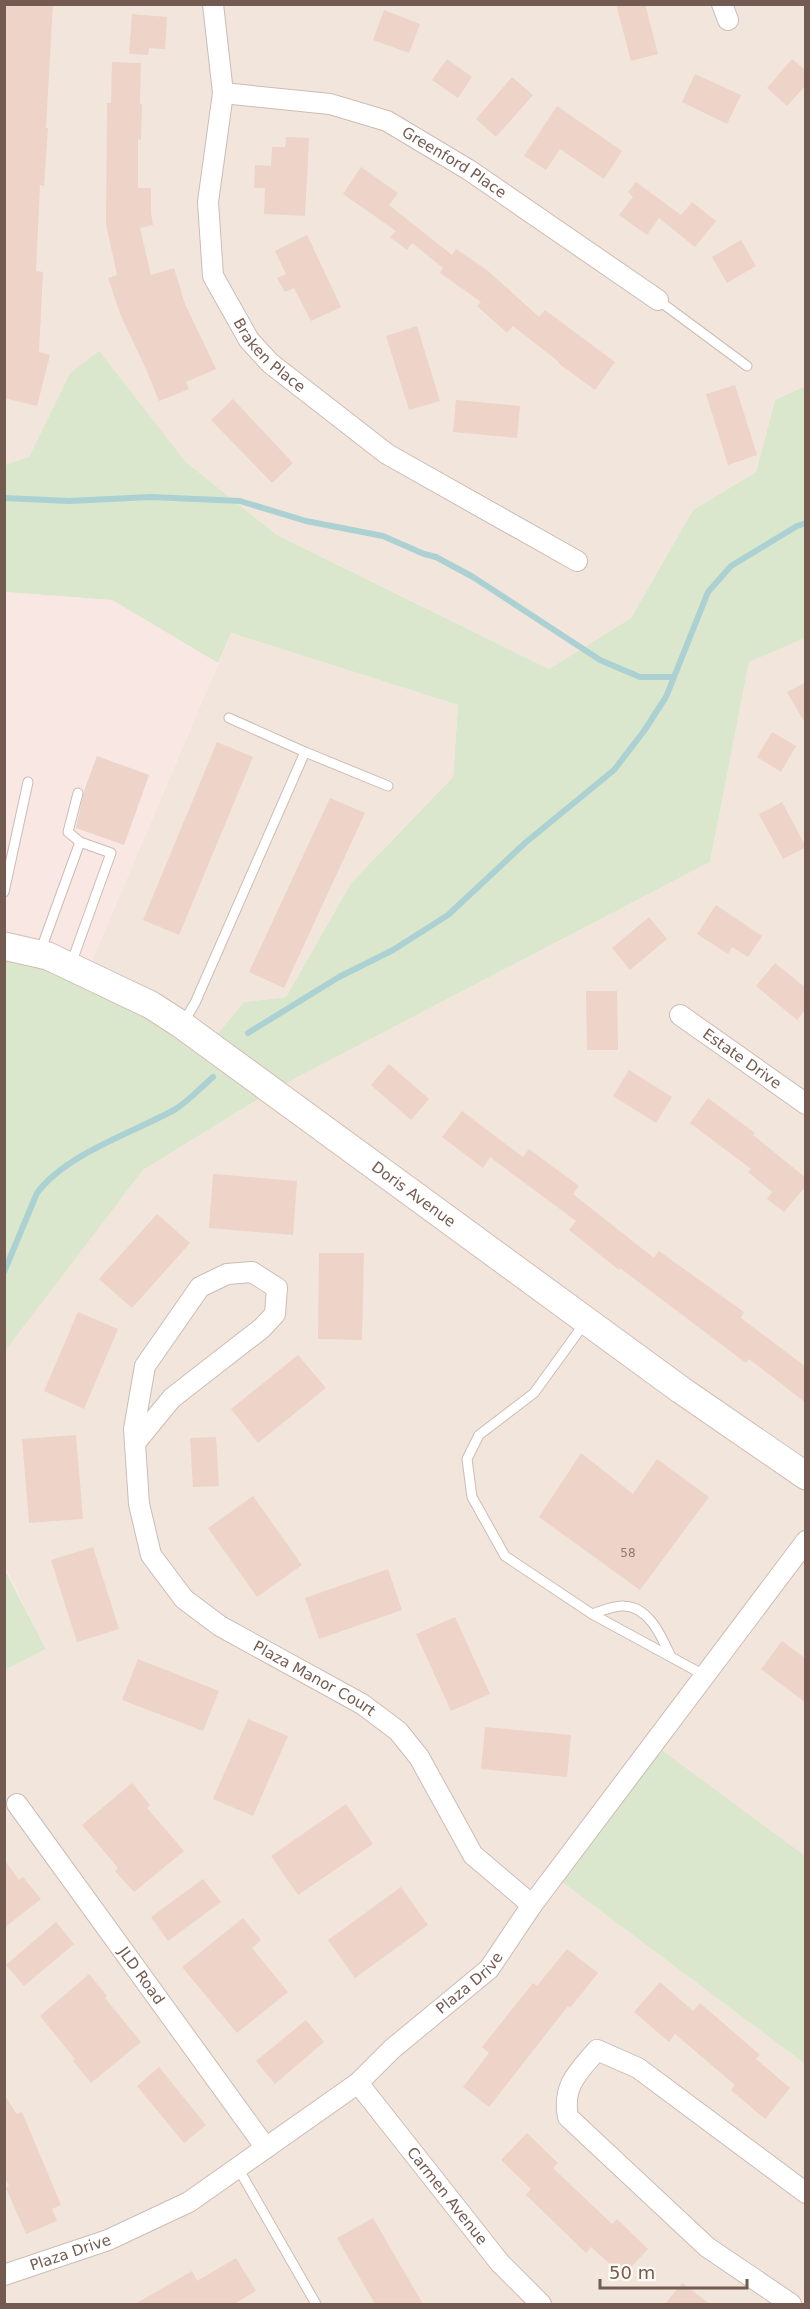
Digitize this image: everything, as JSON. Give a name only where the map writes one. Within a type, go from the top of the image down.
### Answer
[{"type":"street","name":"Braken Place","points":[[213,4],[223,93],[207,201],[213,276],[249,340],[270,363],[387,454],[577,561]]},
{"type":"street","name":"Greenford Place","points":[[223,93],[330,105],[387,121],[469,170],[658,300]]},
{"type":"street","name":"Doris Avenue","points":[[4,946],[40,954],[70,966],[151,1005],[182,1025],[681,1390],[806,1476]]},
{"type":"street","name":"Estate Drive","points":[[680,1015],[806,1104]]},
{"type":"street","name":"Plaza Manor Court","points":[[135,1443],[172,1398],[262,1328],[275,1314],[277,1288],[252,1272],[227,1274],[200,1287],[146,1366],[135,1429],[135,1443],[139,1504],[151,1555],[184,1599],[220,1626],[362,1704],[398,1731],[419,1757],[473,1855],[531,1905]]},
{"type":"street","name":"Plaza Drive","points":[[4,2276],[108,2240],[189,2202],[358,2083],[392,2049],[489,1969],[531,1905],[806,1541]]},
{"type":"street","name":"JLD Road","points":[[17,1804],[266,2148]]},
{"type":"street","points":[[791,2304],[707,2247],[568,2117],[565,2103],[571,2081],[597,2050],[638,2068],[806,2193]]},
{"type":"street","name":"Carmen Avenue","points":[[358,2083],[500,2263],[541,2304]]},
{"type":"lane","points":[[658,300],[747,366]]},
{"type":"lane","points":[[229,718],[388,786]]},
{"type":"lane","points":[[182,1025],[195,1003],[304,752]]},
{"type":"lane","points":[[4,892],[28,782]]},
{"type":"lane","points":[[70,966],[111,853],[80,842],[68,832],[78,793]]},
{"type":"lane","points":[[40,954],[80,842]]},
{"type":"lane","points":[[586,1320],[534,1393],[480,1435],[467,1459],[472,1497],[505,1556],[592,1614],[704,1675]]},
{"type":"lane","points":[[592,1614],[624,1605],[636,1609],[647,1617],[659,1631],[671,1657]]},
{"type":"lane","points":[[238,2168],[316,2304]]},
{"type":"shaded area","points":[[4,5],[805,5],[805,386],[775,400],[756,472],[693,510],[631,618],[549,669],[277,535],[186,462],[99,352],[70,373],[29,457],[5,465]]},
{"type":"shaded area","points":[[5,592],[112,600],[218,663],[86,974],[5,946]]},
{"type":"shaded area","points":[[231,633],[458,705],[453,777],[351,883],[286,997],[244,1002],[209,1044],[86,974]]},
{"type":"shaded area","points":[[805,638],[805,1856],[554,1876],[805,2064],[805,2304],[5,2304],[5,1670],[46,1649],[5,1568],[4,1351],[143,1170],[273,1090],[710,862],[749,661]]},
{"type":"green space","points":[[99,351],[186,462],[277,535],[549,669],[631,618],[693,510],[756,472],[775,400],[805,386],[805,638],[749,662],[710,862],[273,1090],[143,1170],[5,1351],[5,946],[209,1044],[244,1002],[286,997],[351,883],[453,777],[458,705],[231,633],[218,663],[112,600],[5,592],[5,465],[29,457],[70,373]]},
{"type":"green space","points":[[4,1568],[46,1649],[5,1670],[4,1670]]},
{"type":"green space","points":[[652,1743],[805,1856],[805,2064],[554,1876]]},
{"type":"building","points":[[4,4],[53,4],[46,128],[48,128],[44,186],[40,185],[36,271],[43,272],[39,352],[50,355],[37,406],[4,398]]},
{"type":"building","points":[[616,4],[645,4],[658,54],[631,61]]},
{"type":"building","points":[[384,10],[420,24],[409,53],[373,40]]},
{"type":"building","points":[[132,14],[167,17],[165,49],[149,48],[148,55],[129,54]]},
{"type":"building","points":[[447,59],[472,77],[458,98],[432,80]]},
{"type":"building","points":[[792,59],[806,71],[806,85],[787,106],[767,88]]},
{"type":"building","points":[[112,62],[141,63],[140,104],[142,105],[141,140],[138,139],[138,188],[151,188],[153,225],[140,228],[151,275],[174,268],[185,304],[216,369],[186,382],[189,389],[159,401],[121,316],[108,278],[117,275],[106,224],[107,103],[111,103]]},
{"type":"building","points":[[695,74],[741,95],[727,124],[682,102]]},
{"type":"building","points":[[512,77],[533,95],[496,137],[476,119]]},
{"type":"building","points":[[557,106],[622,151],[604,179],[560,149],[546,170],[524,156]]},
{"type":"building","points":[[286,137],[309,138],[305,216],[264,214],[265,188],[254,188],[255,165],[271,166],[272,147],[285,147]]},
{"type":"building","points":[[361,167],[398,193],[389,205],[452,255],[456,249],[487,270],[539,317],[545,310],[615,362],[595,390],[513,326],[507,333],[477,306],[481,302],[440,273],[443,268],[412,243],[407,250],[390,237],[396,231],[343,194]]},
{"type":"building","points":[[636,182],[681,215],[692,202],[716,221],[695,247],[659,218],[647,235],[619,215],[633,197],[628,192]]},
{"type":"building","points":[[307,235],[341,307],[311,321],[294,288],[285,292],[277,278],[286,274],[275,251]]},
{"type":"building","points":[[741,240],[756,266],[727,283],[712,257]]},
{"type":"building","points":[[417,326],[440,401],[409,410],[386,336]]},
{"type":"building","points":[[735,385],[757,455],[728,465],[706,394]]},
{"type":"building","points":[[233,399],[293,463],[272,483],[211,420]]},
{"type":"building","points":[[456,400],[520,406],[517,438],[453,432]]},
{"type":"building","points":[[806,682],[806,725],[787,692]]},
{"type":"building","points":[[772,732],[796,746],[781,772],[757,757]]},
{"type":"building","points":[[217,742],[253,757],[179,935],[143,920]]},
{"type":"building","points":[[97,756],[149,775],[124,845],[76,828],[84,791]]},
{"type":"building","points":[[330,798],[365,813],[284,988],[249,972]]},
{"type":"building","points":[[782,802],[806,847],[783,859],[759,814]]},
{"type":"building","points":[[716,905],[762,936],[748,957],[732,947],[728,954],[697,934]]},
{"type":"building","points":[[649,917],[667,939],[630,970],[612,948]]},
{"type":"building","points":[[775,963],[806,988],[806,1009],[797,1020],[756,986]]},
{"type":"building","points":[[586,991],[617,991],[618,1050],[587,1050]]},
{"type":"building","points":[[389,1064],[429,1099],[411,1120],[371,1085]]},
{"type":"building","points":[[629,1070],[672,1097],[656,1123],[613,1096]]},
{"type":"building","points":[[708,1098],[755,1133],[753,1135],[806,1178],[806,1186],[784,1212],[767,1199],[772,1192],[748,1172],[751,1169],[690,1123]]},
{"type":"building","points":[[462,1111],[523,1157],[529,1149],[579,1186],[573,1194],[654,1258],[659,1251],[744,1312],[741,1318],[806,1367],[806,1403],[749,1359],[746,1363],[620,1268],[619,1270],[569,1230],[576,1221],[490,1157],[483,1168],[442,1137]]},
{"type":"building","points":[[213,1174],[297,1181],[293,1235],[209,1228]]},
{"type":"building","points":[[157,1214],[190,1243],[132,1308],[99,1279]]},
{"type":"building","points":[[319,1253],[364,1253],[362,1340],[318,1339]]},
{"type":"building","points":[[78,1312],[118,1329],[84,1409],[44,1391]]},
{"type":"building","points":[[298,1355],[326,1388],[258,1443],[231,1409]]},
{"type":"building","points":[[76,1435],[83,1519],[29,1523],[22,1439]]},
{"type":"building","points":[[216,1437],[219,1486],[193,1487],[190,1438]]},
{"type":"building","points":[[581,1453],[633,1494],[657,1459],[709,1497],[640,1590],[539,1517]]},
{"type":"building","points":[[253,1496],[302,1565],[257,1597],[208,1528]]},
{"type":"building","points":[[93,1547],[119,1629],[77,1642],[51,1560]]},
{"type":"building","points":[[388,1569],[402,1610],[319,1639],[305,1598]]},
{"type":"building","points":[[455,1617],[490,1694],[451,1711],[416,1634]]},
{"type":"building","points":[[782,1641],[806,1659],[806,1703],[761,1669]]},
{"type":"building","points":[[138,1659],[219,1691],[203,1731],[122,1700]]},
{"type":"building","points":[[248,1719],[288,1736],[253,1816],[213,1799]]},
{"type":"building","points":[[485,1727],[571,1735],[567,1777],[481,1769]]},
{"type":"building","points":[[132,1783],[150,1805],[147,1808],[184,1851],[134,1892],[115,1871],[118,1868],[82,1825]]},
{"type":"building","points":[[346,1804],[373,1844],[298,1895],[271,1856]]},
{"type":"building","points":[[4,1859],[19,1880],[23,1877],[41,1899],[4,1928]]},
{"type":"building","points":[[203,1879],[221,1902],[168,1941],[151,1917]]},
{"type":"building","points":[[401,1887],[428,1925],[355,1978],[328,1940]]},
{"type":"building","points":[[243,1918],[261,1940],[252,1948],[288,1992],[237,2033],[182,1967]]},
{"type":"building","points":[[56,1922],[74,1944],[24,1986],[6,1965]]},
{"type":"building","points":[[567,1949],[598,1973],[570,2008],[568,2006],[489,2107],[463,2087],[489,2053],[482,2047],[533,1983],[537,1986]]},
{"type":"building","points":[[89,1974],[107,1996],[105,1998],[141,2042],[91,2083],[73,2061],[75,2059],[40,2016]]},
{"type":"building","points":[[660,1982],[693,2011],[700,2003],[760,2055],[756,2059],[790,2088],[765,2119],[731,2090],[735,2085],[675,2034],[669,2042],[634,2012]]},
{"type":"building","points":[[306,2020],[324,2042],[275,2084],[256,2061]]},
{"type":"building","points":[[159,2067],[206,2125],[184,2143],[137,2086]]},
{"type":"building","points":[[4,2095],[17,2114],[22,2112],[61,2205],[52,2209],[57,2221],[26,2234],[6,2188],[9,2186],[4,2175]]},
{"type":"building","points":[[527,2133],[558,2163],[553,2168],[612,2224],[617,2219],[648,2249],[623,2276],[591,2247],[586,2253],[526,2195],[531,2189],[501,2160]]},
{"type":"building","points":[[373,2218],[423,2304],[375,2304],[337,2238]]},
{"type":"building","points":[[236,2258],[256,2291],[234,2304],[135,2304],[192,2271],[197,2281]]},
{"type":"building","points":[[682,2283],[710,2304],[665,2304]]},
{"type":"waterway","points":[[4,498],[69,501],[151,497],[240,501],[306,521],[383,536],[436,557],[473,577],[600,660],[640,677],[674,677]]},
{"type":"waterway","points":[[248,1033],[339,977],[393,950],[448,915],[525,843],[614,770],[644,731],[666,697],[708,592],[731,566],[797,526],[806,523]]},
{"type":"waterway","points":[[4,1272],[37,1193],[49,1179],[82,1156],[174,1110],[213,1077]]}]
